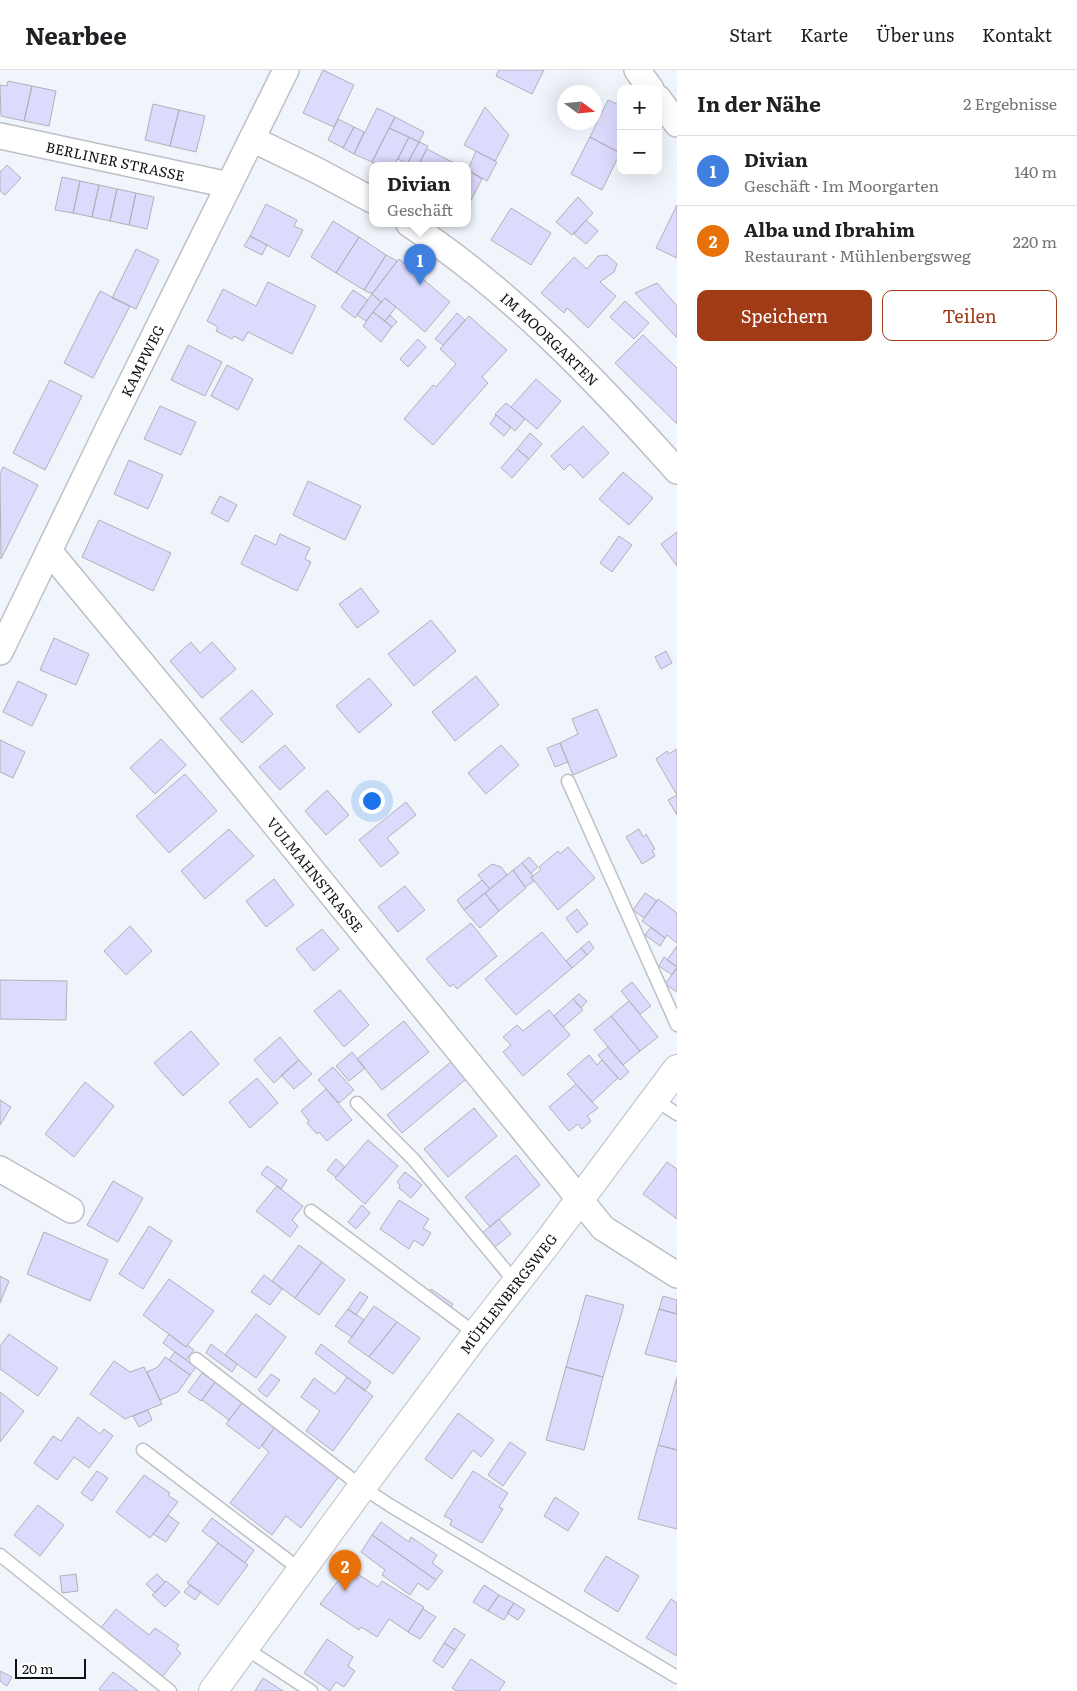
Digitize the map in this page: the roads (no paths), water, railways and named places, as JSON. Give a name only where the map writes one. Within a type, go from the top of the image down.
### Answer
[{"type":"street","name":"KAMPWEG","points":[[0,652],[286,70]]},
{"type":"street","points":[[637,70],[648,85]]},
{"type":"street","points":[[662,103],[677,124]]},
{"type":"street","name":"BERLINER STRASSE","points":[[0,136],[229,185]]},
{"type":"street","points":[[252,139],[369,198]]},
{"type":"street","name":"IM MOORGARTEN","points":[[413,227],[474,270],[568,355],[626,414],[677,471]]},
{"type":"street","name":"VULMAHNSTRASSE","points":[[49,551],[603,1228],[677,1274]]},
{"type":"street","name":"MÜHLENBERGSWEG","points":[[214,1691],[362,1487],[677,1069]]},
{"type":"street","points":[[0,1169],[71,1210]]},
{"type":"lane","points":[[568,781],[677,1025]]},
{"type":"lane","points":[[654,1099],[677,1114]]},
{"type":"lane","points":[[357,1103],[414,1160],[516,1283]]},
{"type":"lane","points":[[311,1211],[476,1334]]},
{"type":"lane","points":[[196,1359],[362,1487],[390,1506],[677,1677]]},
{"type":"lane","points":[[143,1450],[302,1571]]},
{"type":"lane","points":[[0,1555],[170,1691]]},
{"type":"lane","points":[[245,1648],[311,1691]]},
{"type":"place","name":"Divian","points":[[420,285]]},
{"type":"place","name":"Alba und Ibrahim","points":[[345,1591]]}]
